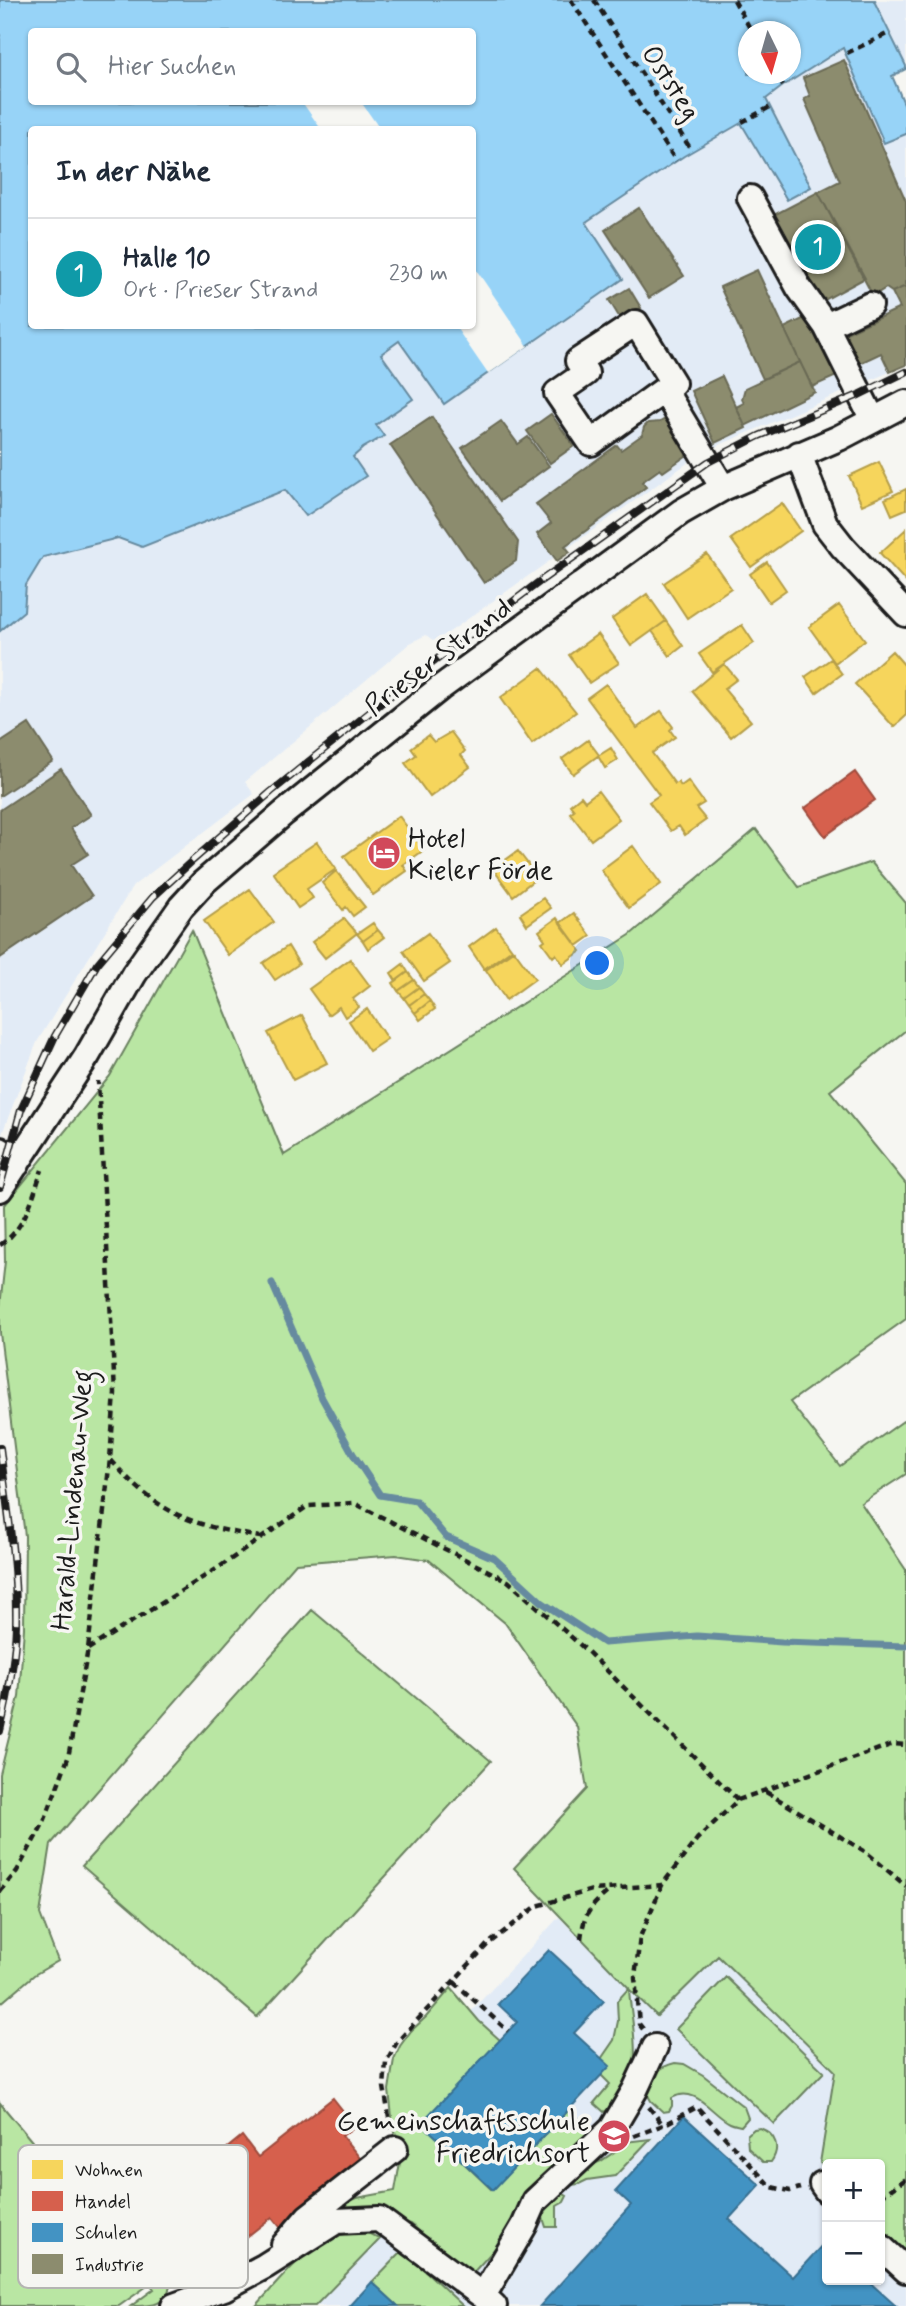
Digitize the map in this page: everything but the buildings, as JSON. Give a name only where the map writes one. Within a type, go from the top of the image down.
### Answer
[{"type":"street","points":[[750,198],[799,288],[826,326],[873,420]]},
{"type":"street","points":[[826,326],[870,305]]},
{"type":"street","points":[[636,323],[673,383],[664,390],[591,443],[557,393],[586,373],[578,361],[636,323]]},
{"type":"street","points":[[664,390],[723,488]]},
{"type":"street","name":"Prieser Strand","points":[[0,1189],[8,1157],[87,1056],[134,974],[180,907],[204,882],[284,813],[440,688],[681,512],[723,488],[839,438],[906,402]]},
{"type":"street","points":[[799,454],[825,524],[906,614]]},
{"type":"street","points":[[248,2279],[336,2221],[379,2220],[489,2301],[535,2201],[612,2129],[635,2090],[655,2047]]},
{"type":"street","points":[[265,2266],[308,2217],[395,2149]]},
{"type":"street","points":[[885,2251],[906,2270]]},
{"type":"street","points":[[174,2306],[223,2297]]},
{"type":"path","points":[[571,0],[676,161]]},
{"type":"path","name":"Oststeg","points":[[594,0],[692,151]]},
{"type":"path","points":[[734,0],[746,21]]},
{"type":"path","points":[[847,54],[889,33]]},
{"type":"path","points":[[742,122],[770,107]]},
{"type":"path","name":"Harald-Lindenau-Weg","points":[[0,1892],[17,1871],[44,1822],[68,1758],[88,1649],[110,1459],[115,1393],[98,1086],[97,1072],[87,1056]]},
{"type":"path","points":[[110,1459],[128,1480],[148,1497],[187,1521],[261,1538]]},
{"type":"path","points":[[88,1649],[218,1569],[308,1506],[354,1503],[508,1581],[586,1650],[738,1800]]},
{"type":"path","points":[[655,2047],[639,2024],[635,1976],[640,1937],[662,1885],[697,1839],[738,1800],[893,1744],[906,1745]]},
{"type":"path","points":[[765,1792],[866,1852],[906,1885]]},
{"type":"path","points":[[395,2149],[384,2087],[386,2062],[397,2042],[488,1944],[537,1906],[592,1890],[662,1885]]},
{"type":"path","points":[[581,1939],[589,1908],[612,1889]]},
{"type":"path","points":[[453,1982],[508,2031]]},
{"type":"path","points":[[631,2137],[663,2125],[697,2107],[771,2187],[790,2190],[822,2187]]},
{"type":"path","points":[[885,2194],[906,2179]]},
{"type":"shaded area","points":[[906,0],[906,66],[874,1]]},
{"type":"shaded area","points":[[845,48],[884,142],[906,134],[906,365],[703,452],[448,633],[434,641],[426,635],[410,643],[245,782],[254,794],[133,886],[37,1042],[0,1139],[0,631],[24,611],[26,585],[43,558],[119,538],[142,547],[285,490],[306,515],[366,476],[353,457],[383,436],[376,425],[413,399],[381,354],[398,341],[444,404],[623,279],[585,222],[684,156],[742,122],[787,200],[811,187],[766,99],[786,84],[801,84],[801,75]]},
{"type":"shaded area","name":"Gemeinschaftsschule Friedrichsort","points":[[559,1917],[657,2016],[718,1955],[835,2072],[820,2163],[822,2285],[885,2285],[885,2237],[906,2257],[906,2306],[310,2306],[415,2191],[400,2110],[435,2050]]},
{"type":"green space","points":[[756,829],[799,887],[871,862],[906,903],[906,1030],[830,1091],[906,1184],[906,1319],[790,1402],[840,1466],[906,1419],[906,1474],[861,1503],[906,1570],[906,2257],[885,2237],[885,2159],[822,2159],[822,2166],[820,2163],[835,2071],[718,1956],[657,2016],[629,1989],[635,2045],[633,2072],[621,2097],[611,2107],[604,2112],[594,2103],[610,2084],[601,2075],[601,2059],[614,2040],[618,2021],[617,2001],[629,1988],[514,1868],[587,1789],[577,1727],[505,1623],[429,1560],[396,1555],[296,1563],[51,1844],[40,1914],[58,1961],[34,1975],[0,2004],[0,1774],[19,1697],[24,1628],[25,1536],[0,1333],[5,1261],[4,1206],[110,1076],[192,930],[284,1155],[630,935]]},
{"type":"green space","points":[[312,1610],[491,1761],[257,2017],[82,1866]]},
{"type":"green space","points":[[726,1977],[824,2072],[774,2124],[676,2029]]},
{"type":"green space","points":[[451,1988],[479,2021],[500,2040],[422,2123],[492,2190],[569,2110],[592,2130],[529,2194],[500,2243],[470,2276],[411,2224],[330,2210],[357,2198],[395,2191],[402,2151],[393,2126],[389,2090],[394,2059],[411,2031]]},
{"type":"green space","points":[[675,2063],[684,2064],[703,2075],[744,2107],[748,2118],[741,2126],[731,2124],[703,2102],[689,2095],[672,2098],[669,2111],[663,2112],[651,2101],[645,2090],[657,2072]]},
{"type":"green space","points":[[0,2103],[35,2145],[18,2145],[18,2288],[144,2288],[119,2306],[0,2306]]},
{"type":"green space","points":[[760,2128],[770,2134],[775,2142],[776,2152],[771,2162],[763,2162],[748,2148],[747,2135]]},
{"type":"green space","points":[[650,2139],[615,2176],[570,2185],[571,2173],[601,2161],[617,2150],[616,2143]]},
{"type":"green space","points":[[560,2192],[567,2196],[564,2202],[557,2206],[557,2227],[546,2227],[543,2218],[544,2206]]},
{"type":"green space","points":[[354,2232],[368,2233],[380,2239],[315,2306],[256,2306],[311,2250],[338,2236]]},
{"type":"green space","points":[[403,2250],[463,2306],[398,2306],[372,2282]]},
{"type":"green space","points":[[169,2288],[162,2301],[151,2305],[131,2306],[154,2289]]},
{"type":"water","points":[[0,0],[876,0],[874,1],[906,66],[906,69],[892,76],[906,108],[906,134],[884,143],[843,48],[801,75],[801,21],[738,21],[738,84],[786,84],[766,99],[811,187],[787,200],[741,123],[684,156],[586,222],[623,279],[444,404],[399,341],[381,354],[413,399],[376,425],[384,436],[353,457],[366,476],[306,516],[285,490],[142,547],[118,538],[43,557],[26,585],[24,611],[0,631]]},
{"type":"pier","points":[[304,105],[363,105],[378,126],[319,126]]},
{"type":"pier","points":[[476,269],[528,346],[488,374],[457,329],[476,329]]},
{"type":"waterway","points":[[272,1283],[322,1398],[353,1454],[380,1495],[416,1501],[446,1537],[494,1558],[543,1603],[604,1643],[697,1636],[906,1646]]},
{"type":"railway","points":[[0,1187],[21,1110],[55,1036],[97,964],[153,897],[191,862],[271,792],[411,679],[539,582],[708,462],[759,436],[859,395],[906,372]]},
{"type":"railway","points":[[0,1448],[16,1603],[11,1679],[0,1731]]},
{"type":"place","name":"Halle 10","points":[[818,247]]},
{"type":"place","name":"Hotel Kieler Förde","points":[[384,853]]},
{"type":"place","name":"Gemeinschaftsschule Friedrichsort","points":[[614,2136]]}]
